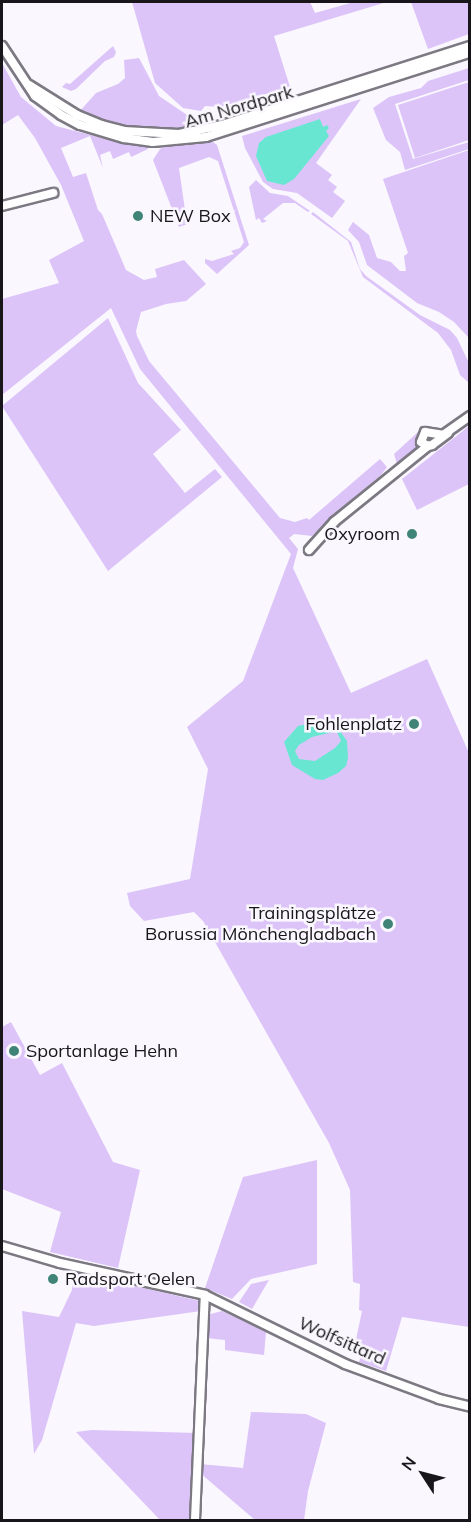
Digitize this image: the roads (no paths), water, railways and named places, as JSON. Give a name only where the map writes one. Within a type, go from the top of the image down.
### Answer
[{"type":"street","name":"Am Nordpark","points":[[2,46],[26,84],[49,108],[80,125],[124,138],[153,142],[206,137],[470,53]]},
{"type":"street","name":"Am Nordpark","points":[[26,84],[77,115],[102,125],[124,130],[179,134],[222,125],[470,46]]},
{"type":"street","points":[[2,206],[53,193]]},
{"type":"street","points":[[309,550],[334,522],[428,446],[470,416]]},
{"type":"street","points":[[428,446],[421,442],[425,432],[438,436],[448,433]]},
{"type":"street","name":"Wolfsittard","points":[[2,1246],[60,1263],[205,1295],[345,1364],[439,1399],[470,1407]]},
{"type":"street","points":[[195,1521],[205,1295]]},
{"type":"place","name":"NEW Box","points":[[138,216]]},
{"type":"place","name":"Oxyroom","points":[[412,534]]},
{"type":"place","name":"Fohlenplatz","points":[[414,724]]},
{"type":"place","name":"Trainingsplätze Borussia Mönchengladbach","points":[[388,924]]},
{"type":"place","name":"Sportanlage Hehn","points":[[14,1051]]},
{"type":"place","name":"Radsport Oelen","points":[[53,1279]]}]
